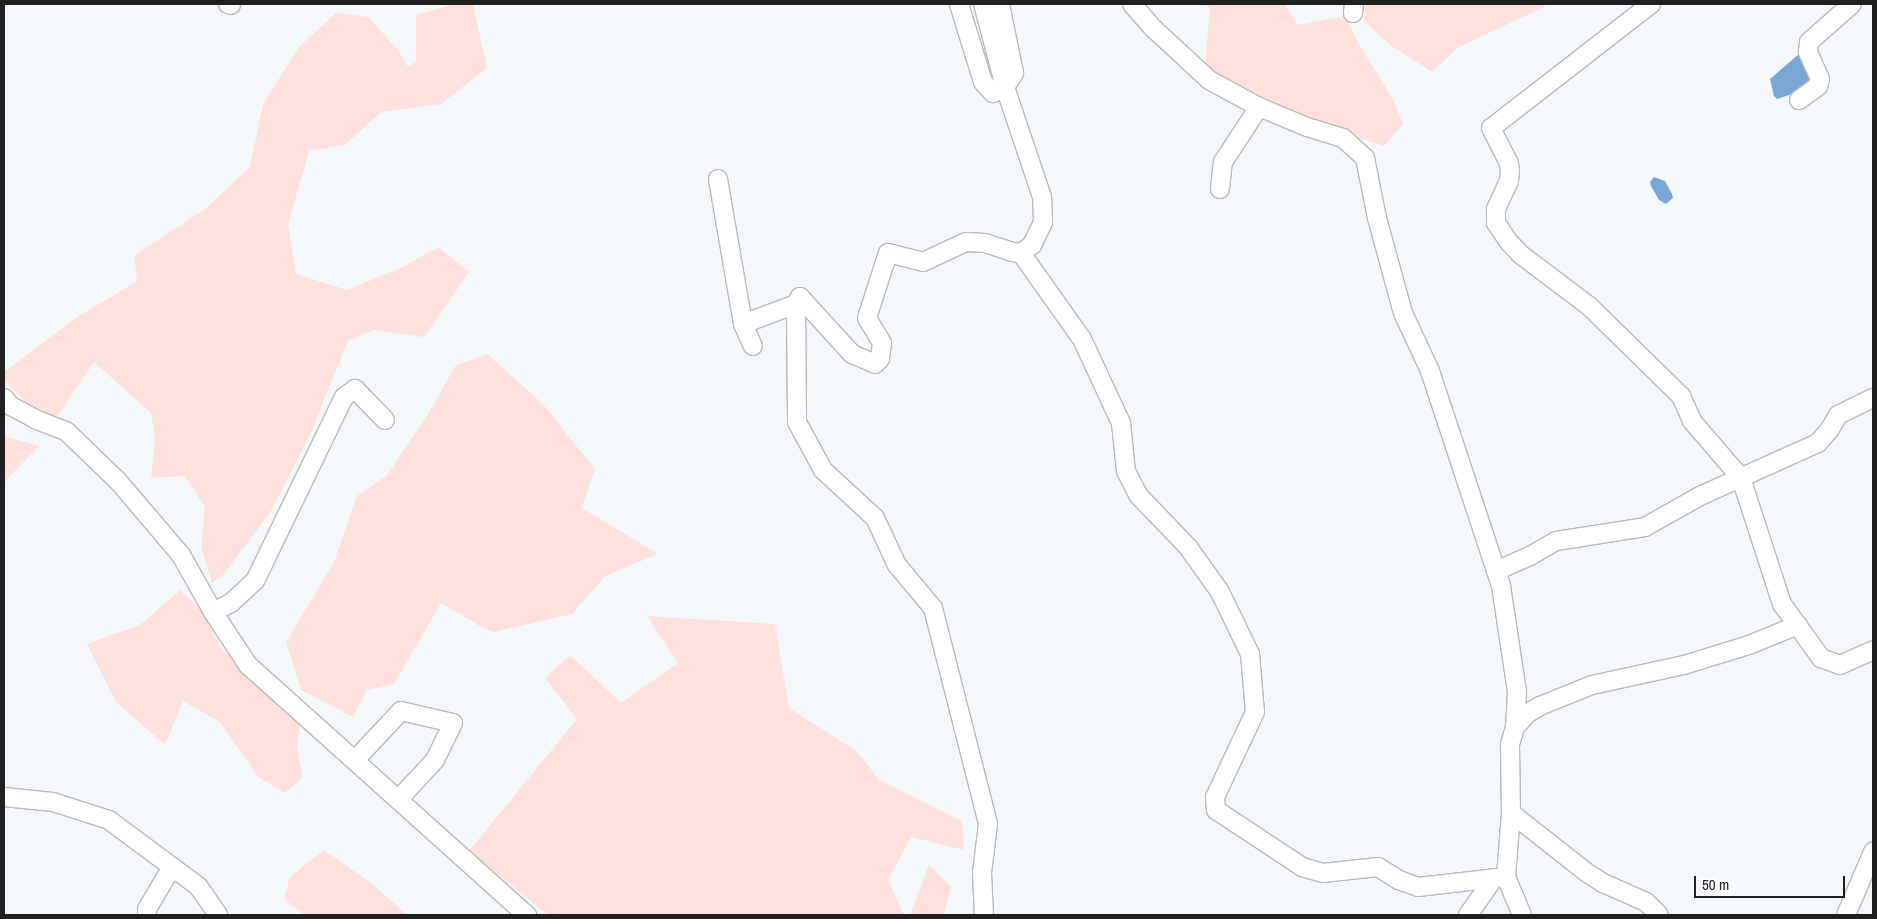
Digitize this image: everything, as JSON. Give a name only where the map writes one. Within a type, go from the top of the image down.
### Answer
[{"type":"street","points":[[959,4],[983,82],[993,93],[1005,86],[1014,73],[1000,4]]},
{"type":"street","points":[[983,4],[1005,86],[1042,197],[1042,222],[1032,245],[1021,253],[985,243],[966,242],[923,262],[888,253],[867,318],[882,343],[880,359],[875,364],[852,354],[800,297],[796,304],[797,422],[823,470],[875,518],[898,565],[933,608],[988,824],[982,873],[984,915]]},
{"type":"street","points":[[1132,4],[1154,29],[1209,80],[1259,107],[1307,127],[1343,138],[1364,158],[1377,218],[1403,313],[1430,371],[1481,532],[1496,570],[1514,667],[1517,692],[1515,726],[1510,745],[1511,813],[1500,878],[1468,915]]},
{"type":"street","points":[[1651,4],[1491,128],[1509,163],[1510,171],[1495,215],[1500,230],[1520,254],[1589,306],[1676,390],[1692,421],[1741,478],[1782,604],[1787,614],[1798,625],[1824,661],[1840,665],[1873,650]]},
{"type":"street","points":[[1799,100],[1818,86],[1820,79],[1808,52],[1809,42],[1852,4]]},
{"type":"street","points":[[1220,189],[1223,162],[1259,107]]},
{"type":"street","points":[[718,179],[743,324],[753,346]]},
{"type":"street","points":[[1021,253],[1082,339],[1121,423],[1126,472],[1138,495],[1188,547],[1220,592],[1250,654],[1255,712],[1215,797],[1216,810],[1302,867],[1323,873],[1378,867],[1399,880],[1418,887],[1500,878]]},
{"type":"street","points":[[743,324],[796,304]]},
{"type":"street","points":[[213,612],[232,603],[254,581],[344,396],[355,389],[385,420]]},
{"type":"street","points":[[4,398],[11,406],[37,420],[66,431],[118,481],[182,555],[213,612],[248,665],[526,915]]},
{"type":"street","points":[[1496,570],[1530,556],[1556,541],[1644,527],[1700,496],[1818,443],[1824,438],[1838,415],[1873,398]]},
{"type":"street","points":[[1515,726],[1528,713],[1540,706],[1592,685],[1684,665],[1749,645],[1798,625]]},
{"type":"street","points":[[355,760],[401,711],[454,723],[435,760],[399,799]]},
{"type":"street","points":[[4,796],[54,802],[108,820],[198,886],[218,915]]},
{"type":"street","points":[[1511,813],[1586,872],[1603,883],[1646,902],[1659,915]]},
{"type":"street","points":[[1846,915],[1873,852]]},
{"type":"street","points":[[147,915],[147,908],[172,867]]},
{"type":"street","points":[[1500,878],[1522,915]]},
{"type":"shaded area","points":[[454,4],[473,4],[487,68],[441,104],[381,112],[345,145],[309,151],[288,224],[296,274],[347,290],[401,268],[438,247],[469,272],[424,337],[374,330],[348,341],[309,437],[271,511],[223,575],[212,583],[201,547],[205,507],[185,476],[151,478],[155,436],[151,413],[94,362],[57,416],[36,413],[4,380],[4,372],[76,318],[137,281],[134,256],[205,209],[250,167],[263,104],[299,47],[336,13],[368,17],[398,50],[408,67],[416,62],[416,15]]},
{"type":"shaded area","points":[[1204,4],[1284,4],[1298,25],[1345,16],[1360,46],[1393,99],[1403,124],[1384,146],[1300,119],[1249,98],[1205,67],[1210,8]]},
{"type":"shaded area","points":[[1365,4],[1543,4],[1544,7],[1459,47],[1432,72],[1390,45],[1364,21]]},
{"type":"shaded area","points":[[487,354],[543,404],[595,469],[582,508],[658,554],[605,576],[572,614],[494,632],[478,625],[441,603],[394,684],[367,690],[353,717],[301,690],[286,642],[334,562],[357,496],[386,476],[427,416],[456,365]]},
{"type":"shaded area","points":[[4,436],[39,446],[4,482]]},
{"type":"shaded area","points":[[180,590],[202,612],[223,652],[235,657],[300,721],[297,749],[303,777],[285,793],[258,777],[220,722],[183,701],[165,745],[116,702],[87,644],[140,625]]},
{"type":"shaded area","points":[[647,616],[775,624],[789,708],[858,752],[878,779],[962,821],[964,850],[911,837],[888,880],[904,915],[548,915],[469,851],[577,719],[545,678],[570,655],[621,703],[678,663]]},
{"type":"shaded area","points":[[324,850],[374,885],[407,915],[305,915],[284,899],[290,877]]},
{"type":"shaded area","points":[[929,865],[951,886],[944,915],[910,915]]},
{"type":"water","points":[[1799,54],[1811,78],[1811,82],[1798,92],[1777,99],[1774,96],[1770,79]]},
{"type":"water","points":[[1654,177],[1665,181],[1672,194],[1673,198],[1666,204],[1659,200],[1651,186],[1650,182]]}]
